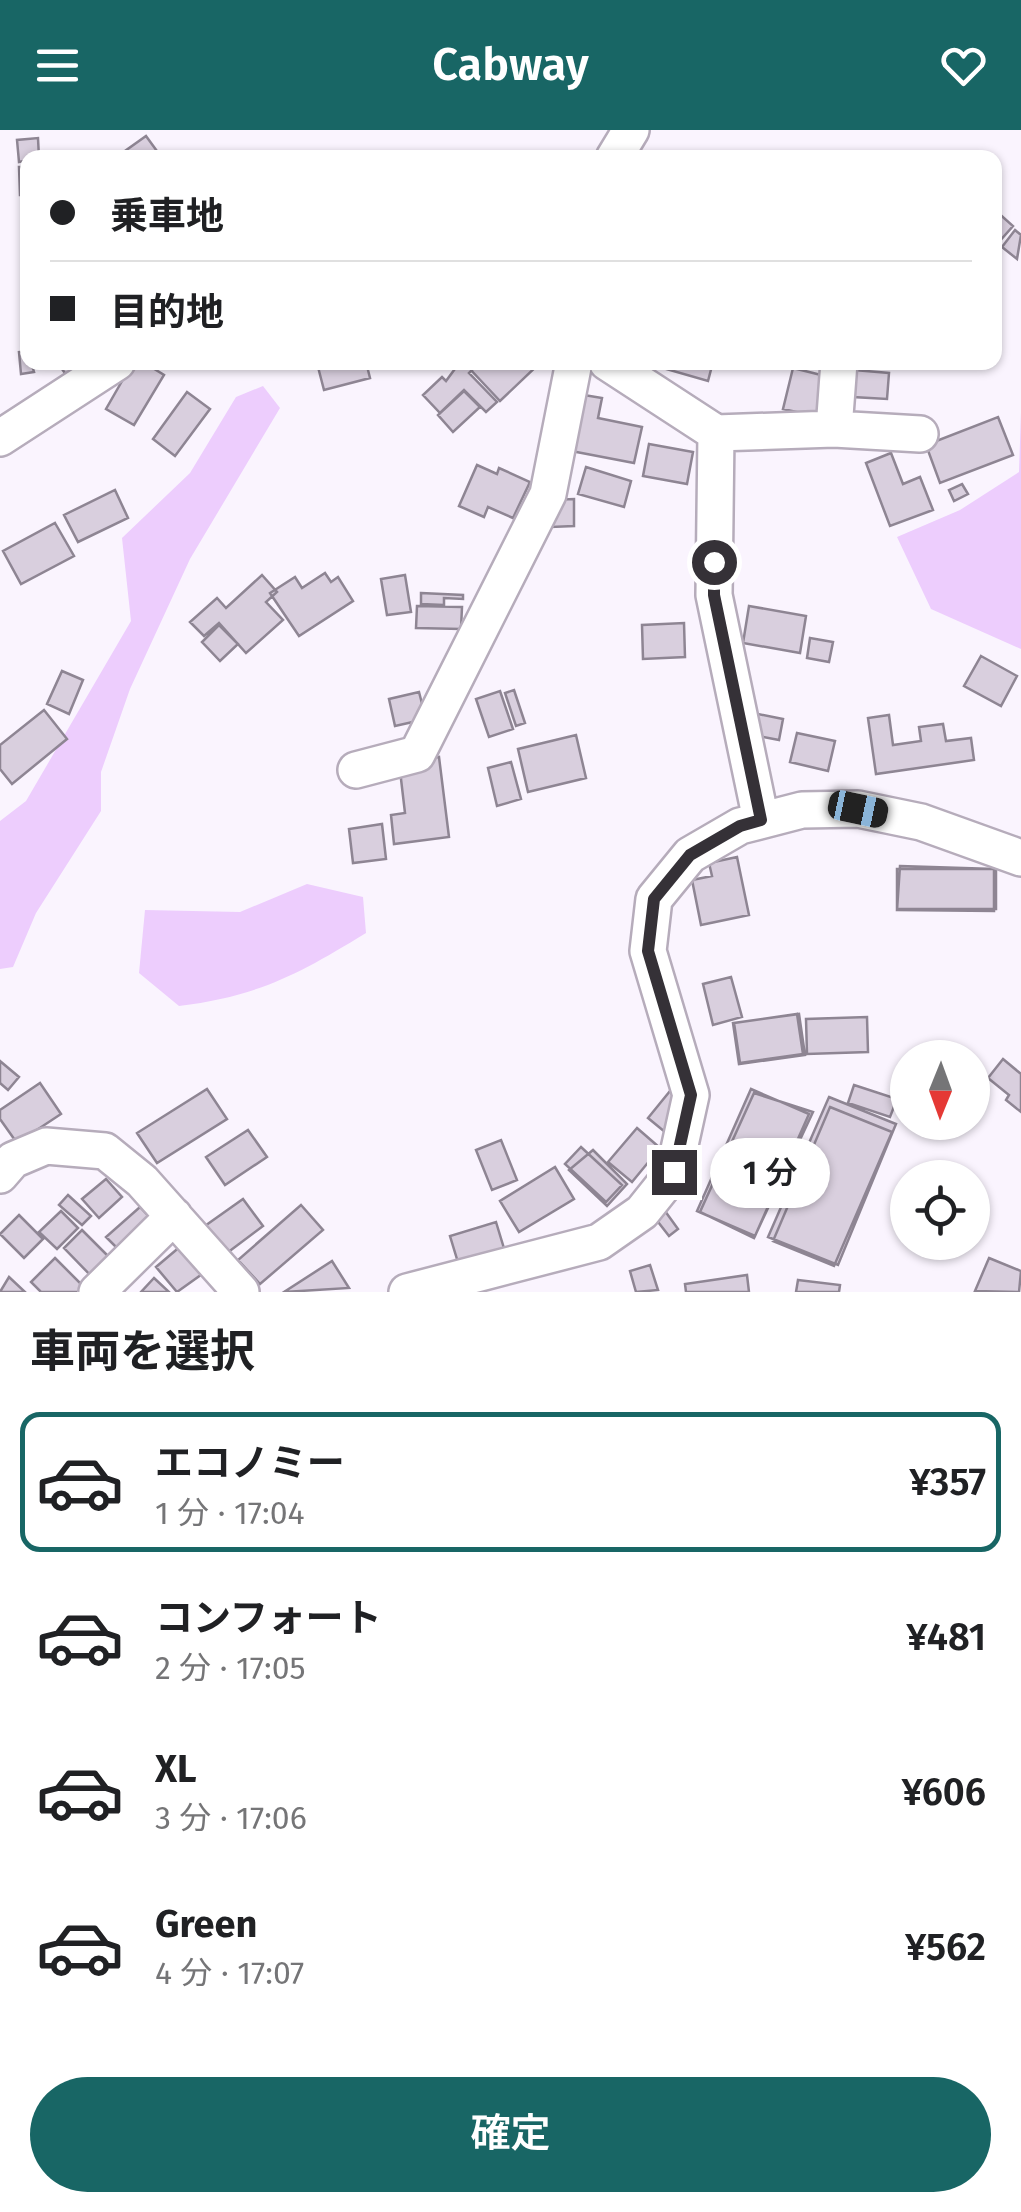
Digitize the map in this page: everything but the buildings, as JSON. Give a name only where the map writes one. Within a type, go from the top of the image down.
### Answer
[{"type":"street","points":[[0,438],[104,370]]},
{"type":"street","points":[[356,770],[417,754],[548,494],[572,370]]},
{"type":"street","points":[[619,370],[716,434],[834,430],[920,434]]},
{"type":"street","points":[[834,430],[838,370]]},
{"type":"street","points":[[716,434],[714,595],[761,820]]},
{"type":"street","points":[[406,1292],[599,1242],[642,1212],[674,1172],[691,1095],[648,951],[654,899],[690,855],[740,826],[761,820],[802,810],[858,809],[922,822],[1021,858]]},
{"type":"street","points":[[0,1175],[13,1160],[46,1146],[105,1151],[142,1180],[241,1292]]},
{"type":"street","points":[[98,1292],[174,1216]]},
{"type":"shaded area","points":[[263,386],[280,408],[190,559],[130,689],[101,772],[101,811],[36,913],[13,967],[0,969],[0,821],[26,801],[131,621],[122,538],[190,473],[236,397]]},
{"type":"shaded area","points":[[1021,412],[1021,649],[931,609],[897,537],[960,510],[1019,472]]},
{"type":"shaded area","points":[[307,884],[363,897],[366,933],[277,981],[207,1002],[179,1006],[139,973],[145,910],[240,912]]},
{"type":"route","points":[[674,1172],[691,1095],[648,951],[654,899],[690,855],[740,826],[761,820],[714,595],[714,562]]}]
